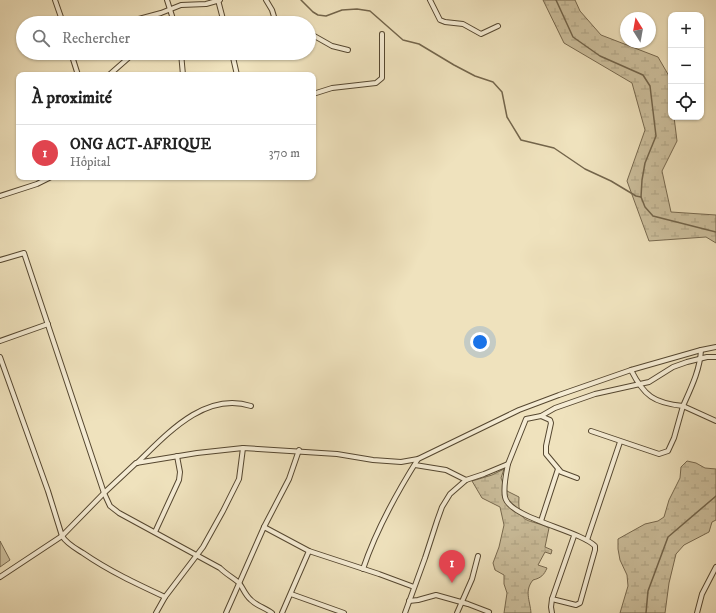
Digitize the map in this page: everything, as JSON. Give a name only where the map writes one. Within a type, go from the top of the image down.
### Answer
[{"type":"street","points":[[56,0],[61,16]]},
{"type":"street","points":[[167,0],[171,16]]},
{"type":"street","points":[[148,16],[181,6],[206,4],[219,0],[222,16]]},
{"type":"street","points":[[266,0],[274,16]]},
{"type":"street","points":[[430,0],[440,20],[445,22],[462,24],[481,34],[498,26]]},
{"type":"street","points":[[316,93],[332,88],[376,83],[382,78],[382,34]]},
{"type":"street","points":[[316,37],[332,46],[348,50]]},
{"type":"street","points":[[73,60],[77,72]]},
{"type":"street","points":[[112,72],[126,60]]},
{"type":"street","points":[[182,60],[184,72]]},
{"type":"street","points":[[234,60],[237,72]]},
{"type":"street","points":[[0,196],[45,180]]},
{"type":"street","points":[[0,260],[24,253],[104,493],[110,506],[132,521],[220,568],[224,573],[239,583],[250,600],[272,613]]},
{"type":"street","points":[[0,340],[48,324]]},
{"type":"street","points":[[136,463],[229,448],[298,450],[373,460],[401,462],[418,459],[519,410],[559,394],[631,370],[716,347]]},
{"type":"street","points":[[591,431],[659,454],[668,451],[674,438],[683,406],[694,380],[701,350]]},
{"type":"street","points":[[526,419],[541,416],[555,408],[595,394],[649,382],[678,365],[700,358],[716,357]]},
{"type":"street","points":[[0,358],[65,542],[121,576],[165,597]]},
{"type":"street","points":[[631,370],[639,385],[651,397],[666,403],[683,406],[716,421]]},
{"type":"street","points":[[0,577],[62,536],[104,493],[178,425],[206,408],[231,403],[242,403],[252,406]]},
{"type":"street","points":[[519,410],[526,419]]},
{"type":"street","points":[[541,416],[551,421],[545,452],[558,469],[563,473],[577,478]]},
{"type":"street","points":[[526,419],[508,464],[504,488],[507,503],[518,512],[587,540],[595,546],[580,603],[576,605],[552,599]]},
{"type":"street","points":[[587,540],[620,442]]},
{"type":"street","points":[[156,613],[165,597],[203,547],[239,479],[243,448]]},
{"type":"street","points":[[226,613],[264,527],[289,479],[298,450]]},
{"type":"street","points":[[155,532],[179,480],[180,472],[177,456]]},
{"type":"street","points":[[363,569],[380,527],[396,495],[418,459]]},
{"type":"street","points":[[405,613],[442,507],[450,494],[466,480],[508,464]]},
{"type":"street","points":[[415,465],[446,470],[466,480]]},
{"type":"street","points":[[541,521],[558,469]]},
{"type":"street","points":[[264,527],[309,551],[414,587]]},
{"type":"street","points":[[552,613],[552,599],[574,536]]},
{"type":"street","points":[[282,613],[309,551]]},
{"type":"street","points":[[458,613],[472,578],[478,556]]},
{"type":"street","points":[[697,613],[702,594],[716,567]]},
{"type":"street","points":[[291,594],[344,613]]},
{"type":"street","points":[[409,601],[436,595],[462,602],[489,612]]},
{"type":"green space","points":[[543,0],[575,0],[580,11],[601,35],[620,42],[620,48],[635,48],[658,57],[668,74],[668,120],[674,120],[677,141],[662,171],[671,212],[716,215],[716,243],[706,237],[649,241],[627,181],[645,130],[632,83],[564,43]]},
{"type":"green space","points":[[687,461],[696,463],[705,468],[716,469],[716,520],[712,522],[709,532],[684,545],[676,554],[669,583],[665,613],[620,613],[628,586],[627,575],[620,560],[618,539],[645,524],[658,521],[664,517],[669,500],[680,478],[681,467]]},
{"type":"green space","points":[[504,469],[501,478],[507,491],[519,497],[520,513],[523,517],[526,520],[549,528],[545,547],[552,550],[551,554],[545,552],[538,565],[547,568],[545,573],[533,580],[530,584],[528,596],[531,613],[504,613],[507,593],[504,584],[504,575],[495,570],[493,563],[499,547],[504,525],[500,507],[482,498],[472,481],[492,475]]},
{"type":"green space","points":[[0,541],[10,560],[0,567]]},
{"type":"waterway","points":[[301,0],[318,15],[326,16],[342,10],[357,9],[370,11],[403,40],[419,44],[475,76],[493,82],[502,92],[507,117],[521,140],[554,148],[585,169],[611,181],[636,196],[641,197]]},
{"type":"waterway","points":[[556,0],[573,37],[600,56],[643,75],[650,86],[656,136],[645,163],[642,180],[641,197],[645,207],[653,216],[716,232]]},
{"type":"waterway","points":[[646,613],[648,591],[668,537],[716,496]]},
{"type":"place","name":"ONG ACT-AFRIQUE","points":[[452,583]]}]
